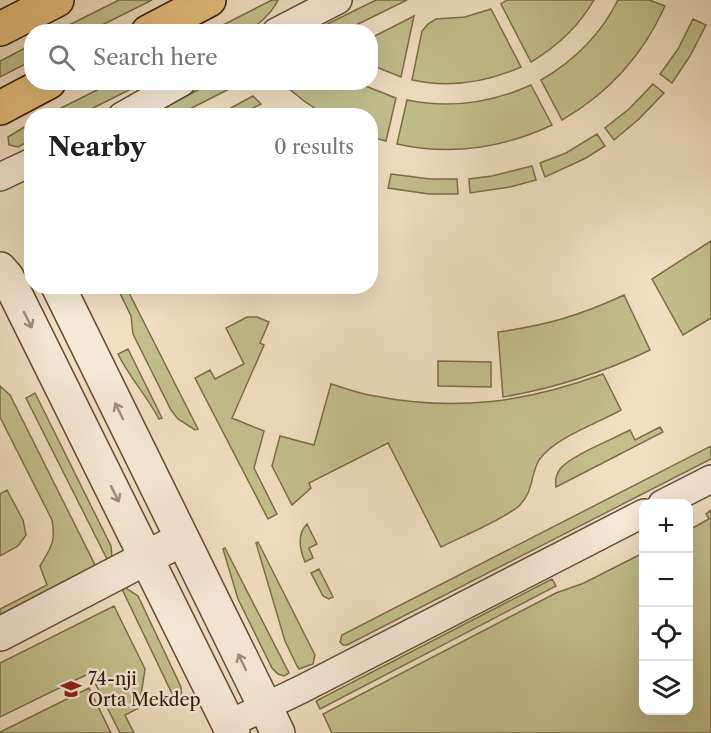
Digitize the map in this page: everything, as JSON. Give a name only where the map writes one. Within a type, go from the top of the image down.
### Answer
[{"type":"main road","points":[[0,29],[57,0]]},
{"type":"main road","points":[[163,24],[209,0]]},
{"type":"main road","points":[[0,108],[34,90]]},
{"type":"street","points":[[284,24],[299,0]]},
{"type":"street","points":[[291,24],[338,0]]},
{"type":"street","points":[[136,108],[169,90]]},
{"type":"street","points":[[0,177],[24,166]]},
{"type":"street","points":[[0,269],[7,277],[231,728],[271,720],[639,516]]},
{"type":"street","points":[[62,294],[271,720]]},
{"type":"street","points":[[672,499],[711,479]]},
{"type":"street","points":[[0,634],[182,539]]},
{"type":"shaded area","points":[[119,0],[152,0],[104,24],[71,24]]},
{"type":"shaded area","points":[[272,0],[278,0],[268,15],[258,24],[225,24]]},
{"type":"shaded area","points":[[376,0],[407,0],[358,24],[327,24]]},
{"type":"shaded area","points":[[507,0],[594,0],[567,35],[531,62],[501,4]]},
{"type":"shaded area","points":[[618,0],[649,0],[665,6],[646,41],[623,71],[595,98],[562,120],[541,80],[586,46]]},
{"type":"shaded area","points":[[491,9],[521,67],[468,82],[440,83],[412,80],[422,31],[428,24],[436,19],[465,17]]},
{"type":"shaded area","points":[[414,16],[401,77],[378,68],[378,34]]},
{"type":"shaded area","points":[[693,19],[706,25],[690,56],[672,83],[660,74],[678,49]]},
{"type":"shaded area","points":[[24,49],[24,65],[0,77],[0,61]]},
{"type":"shaded area","points":[[653,84],[664,93],[639,119],[614,140],[605,128],[629,109]]},
{"type":"shaded area","points":[[531,85],[552,125],[515,139],[476,148],[417,148],[397,144],[407,100],[439,104],[470,103],[501,96]]},
{"type":"shaded area","points":[[97,90],[129,90],[93,108],[61,108]]},
{"type":"shaded area","points":[[198,90],[227,90],[192,108],[164,108]]},
{"type":"shaded area","points":[[291,90],[376,90],[396,98],[386,141],[378,139],[378,108],[314,108]]},
{"type":"shaded area","points":[[253,96],[261,104],[253,108],[231,108]]},
{"type":"shaded area","points":[[24,127],[24,144],[18,147],[9,145],[8,137]]},
{"type":"shaded area","points":[[597,134],[605,146],[586,158],[545,177],[540,163],[566,153]]},
{"type":"shaded area","points":[[532,166],[536,180],[510,187],[470,193],[469,179]]},
{"type":"shaded area","points":[[391,174],[430,179],[457,179],[458,194],[429,194],[388,188]]},
{"type":"shaded area","points":[[711,241],[711,318],[683,335],[652,279]]},
{"type":"shaded area","points":[[120,294],[130,294],[198,429],[195,430],[178,419],[171,410],[133,334],[131,316]]},
{"type":"shaded area","points":[[624,295],[650,350],[578,379],[503,397],[498,332],[562,319]]},
{"type":"shaded area","points":[[247,317],[257,317],[269,322],[260,343],[264,345],[232,418],[264,431],[254,468],[277,514],[268,519],[195,378],[210,370],[215,379],[244,364],[226,328]]},
{"type":"shaded area","points":[[128,349],[162,418],[159,419],[118,354]]},
{"type":"shaded area","points":[[438,361],[491,362],[491,387],[438,386]]},
{"type":"shaded area","points":[[603,374],[621,410],[565,438],[546,452],[536,466],[530,489],[519,506],[493,522],[441,547],[388,443],[309,483],[311,488],[292,505],[272,466],[280,436],[314,445],[331,384],[364,394],[405,401],[491,402],[547,392]]},
{"type":"shaded area","points":[[0,386],[10,395],[96,567],[0,615],[0,609],[47,585],[40,566],[50,549],[53,534],[52,520],[0,417]]},
{"type":"shaded area","points":[[35,393],[111,546],[112,557],[108,561],[26,398]]},
{"type":"shaded area","points":[[660,427],[663,432],[556,487],[556,478],[560,469],[582,453],[630,430],[635,440]]},
{"type":"shaded area","points":[[711,446],[711,459],[347,645],[340,642],[342,635]]},
{"type":"shaded area","points":[[7,490],[23,520],[26,535],[18,546],[0,556],[0,494]]},
{"type":"shaded area","points":[[711,510],[711,733],[332,733],[323,714],[556,593],[584,583],[639,555],[639,715],[693,715],[693,528],[709,519],[706,514]]},
{"type":"shaded area","points":[[307,524],[317,544],[309,548],[313,558],[305,562],[300,542]]},
{"type":"shaded area","points":[[258,542],[315,655],[313,664],[299,669],[285,641],[256,543]]},
{"type":"shaded area","points":[[225,548],[289,673],[284,676],[272,668],[238,599],[223,549]]},
{"type":"shaded area","points":[[319,569],[333,597],[329,599],[323,596],[311,573]]},
{"type":"shaded area","points":[[552,579],[556,586],[320,709],[316,701]]},
{"type":"shaded area","points":[[126,588],[138,596],[181,687],[182,702],[177,704],[122,589]]},
{"type":"shaded area","name":"74-nji Orta Mekdep","points":[[114,606],[145,669],[139,708],[125,715],[134,733],[120,733],[90,673],[0,717],[0,663]]},
{"type":"shaded area","points":[[89,688],[111,733],[0,733],[0,732]]},
{"type":"place","name":"74-nji Orta Mekdep","points":[[71,689]]}]
